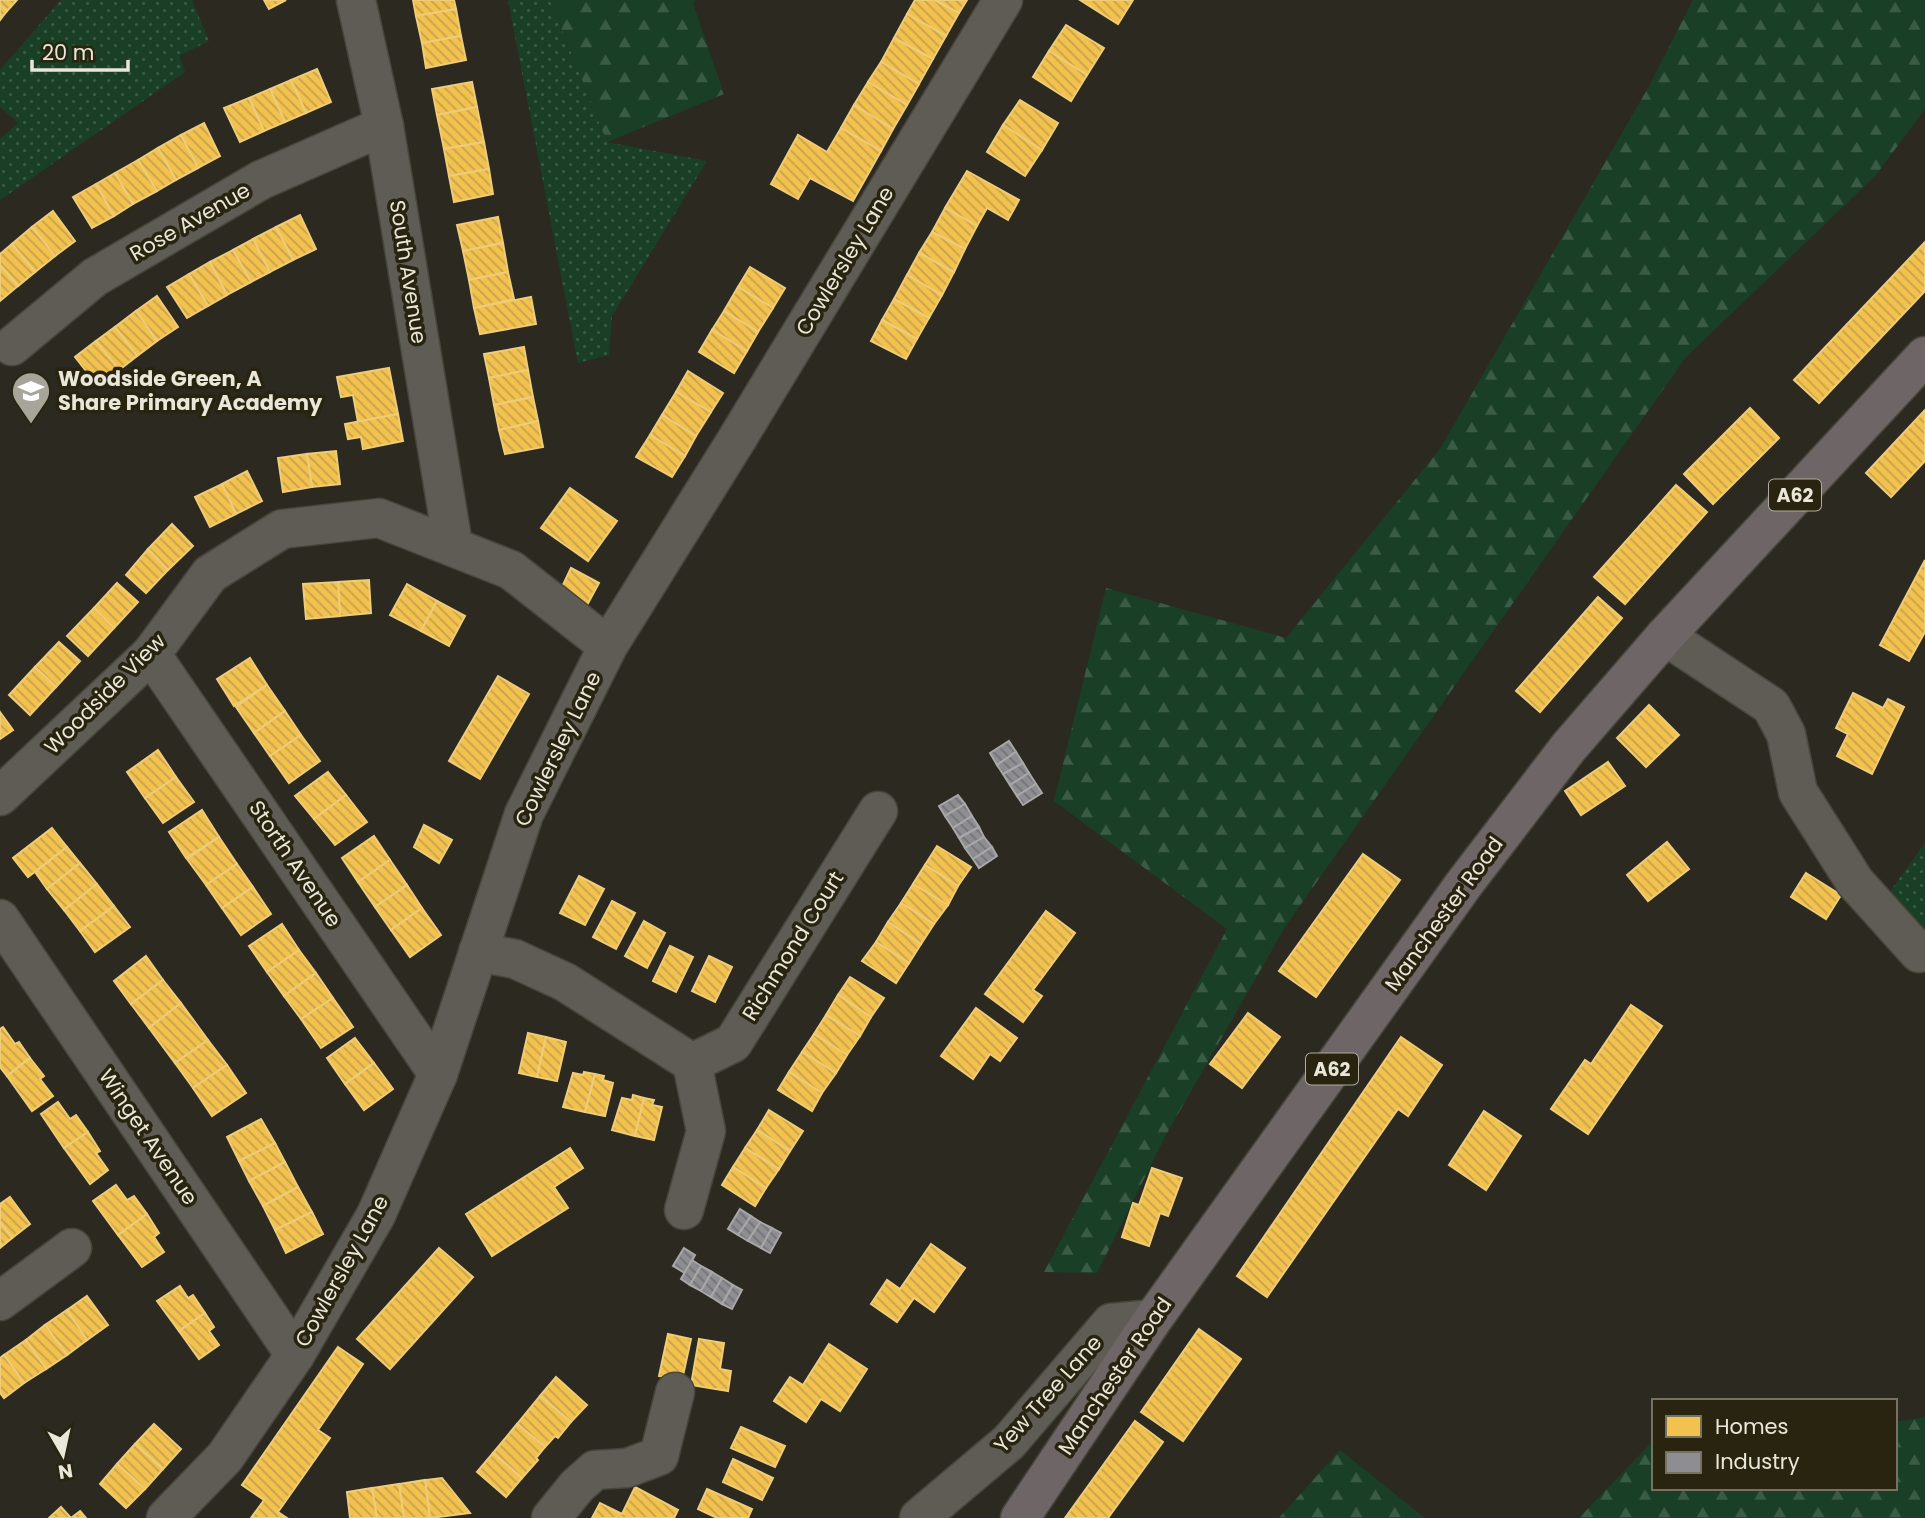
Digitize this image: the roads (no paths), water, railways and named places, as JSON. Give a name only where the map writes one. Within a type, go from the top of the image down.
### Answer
[{"type":"main road","name":"Manchester Road","points":[[1020,1518],[1153,1319],[1464,884],[1569,748],[1665,636],[1925,356]]},
{"type":"street","name":"South Avenue","points":[[356,0],[384,127],[453,545]]},
{"type":"street","name":"Cowlersley Lane","points":[[166,1518],[225,1457],[295,1355],[376,1215],[438,1074],[524,814],[608,646],[1003,0]]},
{"type":"street","name":"Rose Avenue","points":[[12,346],[95,277],[261,180],[384,127]]},
{"type":"street","name":"Woodside View","points":[[0,796],[151,654],[210,574],[282,529],[379,518],[511,569],[608,646]]},
{"type":"street","points":[[1665,636],[1771,706],[1786,734],[1798,792],[1855,882],[1919,953]]},
{"type":"street","name":"Storth Avenue","points":[[151,654],[438,1074]]},
{"type":"street","name":"Richmond Court","points":[[692,1063],[733,1043],[878,811]]},
{"type":"street","name":"Winget Avenue","points":[[0,919],[295,1355]]},
{"type":"street","points":[[478,952],[515,959],[565,982],[692,1063],[706,1131],[684,1210]]},
{"type":"street","points":[[0,1301],[72,1248]]},
{"type":"street","name":"Yew Tree Lane","points":[[919,1518],[1009,1442],[1111,1323],[1153,1319]]},
{"type":"street","points":[[551,1518],[577,1486],[595,1470],[627,1468],[659,1456],[675,1392]]},
{"type":"place","name":"Woodside Green, A Share Primary Academy","points":[[31,425]]}]
